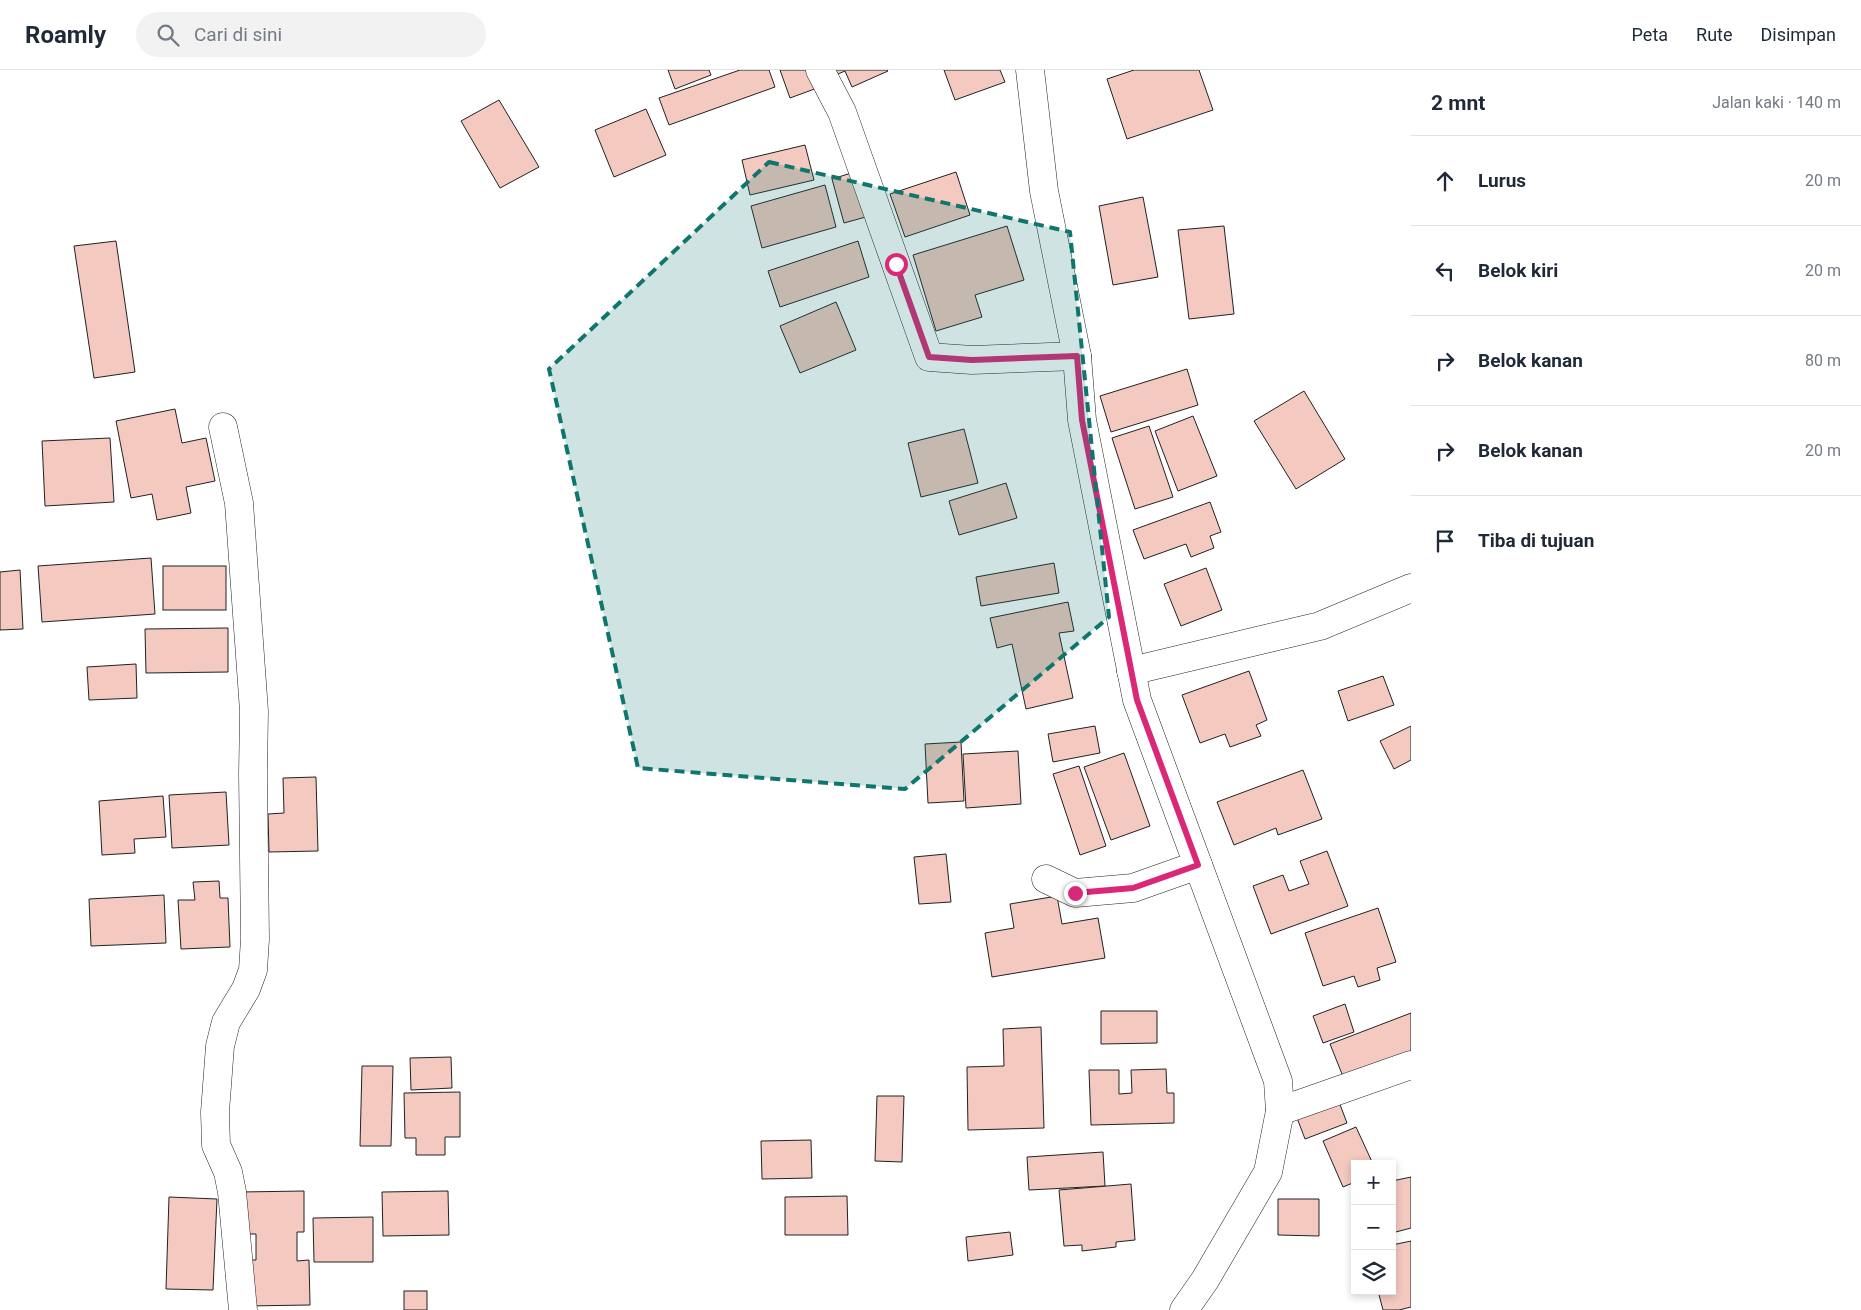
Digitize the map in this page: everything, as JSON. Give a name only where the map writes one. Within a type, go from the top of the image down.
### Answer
[{"type":"street","points":[[820,70],[842,112],[929,357],[972,360],[1077,356]]},
{"type":"street","points":[[1030,70],[1044,191],[1077,356],[1082,420],[1137,700],[1278,1081],[1280,1111],[1268,1172],[1184,1310]]},
{"type":"street","points":[[223,427],[240,503],[254,712],[255,939],[253,970],[246,989],[226,1022],[220,1046],[215,1112],[216,1145],[228,1172],[232,1192],[243,1310]]},
{"type":"street","points":[[1131,671],[1320,626],[1411,588]]},
{"type":"street","points":[[1046,879],[1075,893],[1133,888],[1198,865]]},
{"type":"street","points":[[1280,1111],[1411,1065]]},
{"type":"highlighted area","points":[[769,162],[1070,232],[1109,617],[905,789],[638,768],[549,369]]},
{"type":"building","points":[[668,70],[709,70],[711,75],[675,89]]},
{"type":"building","points":[[740,70],[769,70],[775,87],[669,125],[659,98]]},
{"type":"building","points":[[780,70],[814,70],[820,87],[790,98]]},
{"type":"building","points":[[828,70],[888,71],[852,87],[845,71],[831,77]]},
{"type":"building","points":[[944,70],[1000,70],[1005,82],[955,100]]},
{"type":"building","points":[[1134,70],[1199,70],[1213,110],[1127,139],[1107,79]]},
{"type":"building","points":[[499,100],[539,167],[500,188],[461,121]]},
{"type":"building","points":[[646,109],[666,155],[614,177],[595,130]]},
{"type":"building","points":[[805,145],[814,180],[750,195],[742,160]]},
{"type":"building","points":[[861,170],[873,215],[844,223],[832,179]]},
{"type":"building","points":[[956,172],[970,215],[905,237],[890,194]]},
{"type":"building","points":[[825,185],[836,227],[762,248],[751,206]]},
{"type":"building","points":[[1143,197],[1158,277],[1113,285],[1099,206]]},
{"type":"building","points":[[1007,226],[1024,280],[975,295],[982,317],[936,331],[913,255]]},
{"type":"building","points":[[1224,226],[1234,314],[1189,319],[1178,230]]},
{"type":"building","points":[[116,241],[135,372],[94,378],[74,246]]},
{"type":"building","points":[[858,241],[869,277],[780,307],[768,271]]},
{"type":"building","points":[[836,302],[856,350],[800,373],[780,326]]},
{"type":"building","points":[[1187,369],[1198,405],[1111,432],[1100,396]]},
{"type":"building","points":[[1304,391],[1345,459],[1296,489],[1254,421]]},
{"type":"building","points":[[175,409],[182,443],[206,438],[215,481],[186,487],[191,513],[157,520],[152,494],[131,498],[116,421]]},
{"type":"building","points":[[1193,416],[1217,476],[1178,491],[1155,431]]},
{"type":"building","points":[[1149,426],[1173,497],[1135,509],[1112,438]]},
{"type":"building","points":[[964,429],[978,483],[921,497],[908,443]]},
{"type":"building","points":[[110,438],[114,502],[45,506],[42,441]]},
{"type":"building","points":[[1006,483],[1017,518],[959,535],[949,501]]},
{"type":"building","points":[[1210,502],[1221,532],[1210,536],[1214,548],[1191,557],[1186,544],[1144,559],[1133,530]]},
{"type":"building","points":[[151,558],[155,614],[42,622],[38,566]]},
{"type":"building","points":[[1054,563],[1059,593],[981,606],[976,577]]},
{"type":"building","points":[[163,566],[226,566],[226,610],[163,610]]},
{"type":"building","points":[[1206,568],[1222,610],[1181,626],[1164,584]]},
{"type":"building","points":[[20,570],[23,629],[0,630],[0,572]]},
{"type":"building","points":[[1068,602],[1074,631],[1059,633],[1073,698],[1026,709],[1012,644],[997,648],[990,618]]},
{"type":"building","points":[[228,628],[228,672],[146,673],[145,629]]},
{"type":"building","points":[[136,664],[137,698],[89,700],[87,667]]},
{"type":"building","points":[[1249,671],[1267,720],[1256,725],[1261,736],[1230,747],[1225,734],[1200,743],[1182,695]]},
{"type":"building","points":[[1383,676],[1394,705],[1348,721],[1338,691]]},
{"type":"building","points":[[1095,726],[1100,753],[1053,762],[1048,734]]},
{"type":"building","points":[[1411,726],[1411,760],[1394,769],[1380,741]]},
{"type":"building","points":[[961,742],[964,801],[928,803],[925,744]]},
{"type":"building","points":[[1018,751],[1021,804],[966,808],[963,754]]},
{"type":"building","points":[[1124,753],[1150,826],[1111,840],[1084,767]]},
{"type":"building","points":[[1079,766],[1106,846],[1080,855],[1053,774]]},
{"type":"building","points":[[1303,770],[1322,819],[1278,835],[1276,828],[1234,845],[1217,802]]},
{"type":"building","points":[[316,777],[318,851],[269,852],[268,814],[284,813],[283,778]]},
{"type":"building","points":[[226,792],[229,845],[172,848],[169,795]]},
{"type":"building","points":[[163,796],[166,837],[134,839],[135,853],[102,855],[99,801]]},
{"type":"building","points":[[1327,851],[1348,906],[1271,934],[1253,886],[1283,875],[1289,891],[1309,884],[1300,861]]},
{"type":"building","points":[[946,854],[951,902],[919,904],[914,857]]},
{"type":"building","points":[[219,881],[220,898],[228,898],[230,947],[181,949],[178,900],[195,900],[193,882]]},
{"type":"building","points":[[164,895],[166,943],[91,946],[89,899]]},
{"type":"building","points":[[1057,896],[1062,924],[1098,918],[1105,958],[992,977],[985,933],[1014,928],[1010,904]]},
{"type":"building","points":[[1378,908],[1396,962],[1377,968],[1380,980],[1358,987],[1354,976],[1323,986],[1305,933]]},
{"type":"building","points":[[1345,1004],[1354,1032],[1323,1043],[1313,1016]]},
{"type":"building","points":[[1101,1011],[1157,1011],[1157,1043],[1101,1044]]},
{"type":"building","points":[[1411,1013],[1411,1053],[1344,1079],[1330,1044]]},
{"type":"building","points":[[1041,1027],[1044,1128],[968,1130],[967,1067],[1004,1066],[1003,1029]]},
{"type":"building","points":[[451,1057],[452,1088],[411,1090],[410,1058]]},
{"type":"building","points":[[362,1066],[393,1066],[391,1146],[360,1146]]},
{"type":"building","points":[[1166,1069],[1167,1093],[1174,1093],[1174,1123],[1091,1125],[1089,1070],[1119,1070],[1119,1094],[1132,1093],[1131,1070]]},
{"type":"building","points":[[460,1092],[460,1137],[445,1137],[445,1155],[416,1155],[416,1138],[405,1138],[404,1093]]},
{"type":"building","points":[[1336,1094],[1347,1123],[1305,1139],[1294,1110]]},
{"type":"building","points":[[877,1096],[904,1096],[902,1162],[875,1161]]},
{"type":"building","points":[[1356,1127],[1371,1160],[1351,1160],[1351,1184],[1343,1187],[1323,1141]]},
{"type":"building","points":[[811,1140],[812,1178],[762,1179],[761,1141]]},
{"type":"building","points":[[1103,1152],[1105,1186],[1029,1190],[1027,1157]]},
{"type":"building","points":[[1411,1177],[1411,1228],[1396,1232],[1396,1205],[1396,1180]]},
{"type":"building","points":[[1131,1184],[1135,1240],[1116,1242],[1116,1247],[1082,1251],[1082,1245],[1064,1246],[1059,1190]]},
{"type":"building","points":[[304,1191],[304,1232],[297,1232],[297,1261],[309,1260],[310,1305],[246,1306],[246,1260],[256,1260],[256,1234],[241,1234],[240,1192]]},
{"type":"building","points":[[448,1191],[449,1235],[383,1236],[382,1192]]},
{"type":"building","points":[[847,1196],[848,1235],[785,1235],[785,1197]]},
{"type":"building","points":[[169,1197],[217,1199],[213,1290],[166,1289]]},
{"type":"building","points":[[1278,1199],[1319,1199],[1319,1236],[1278,1235]]},
{"type":"building","points":[[373,1217],[373,1262],[314,1262],[313,1218]]},
{"type":"building","points":[[1010,1232],[1013,1255],[968,1261],[966,1237]]},
{"type":"building","points":[[1411,1241],[1411,1307],[1399,1310],[1383,1310],[1379,1295],[1396,1295],[1396,1244]]},
{"type":"building","points":[[404,1291],[427,1291],[427,1310],[404,1310]]},
{"type":"route","points":[[896,264],[929,357],[972,360],[1077,356],[1082,420],[1137,700],[1198,865],[1133,888],[1075,893]]}]
